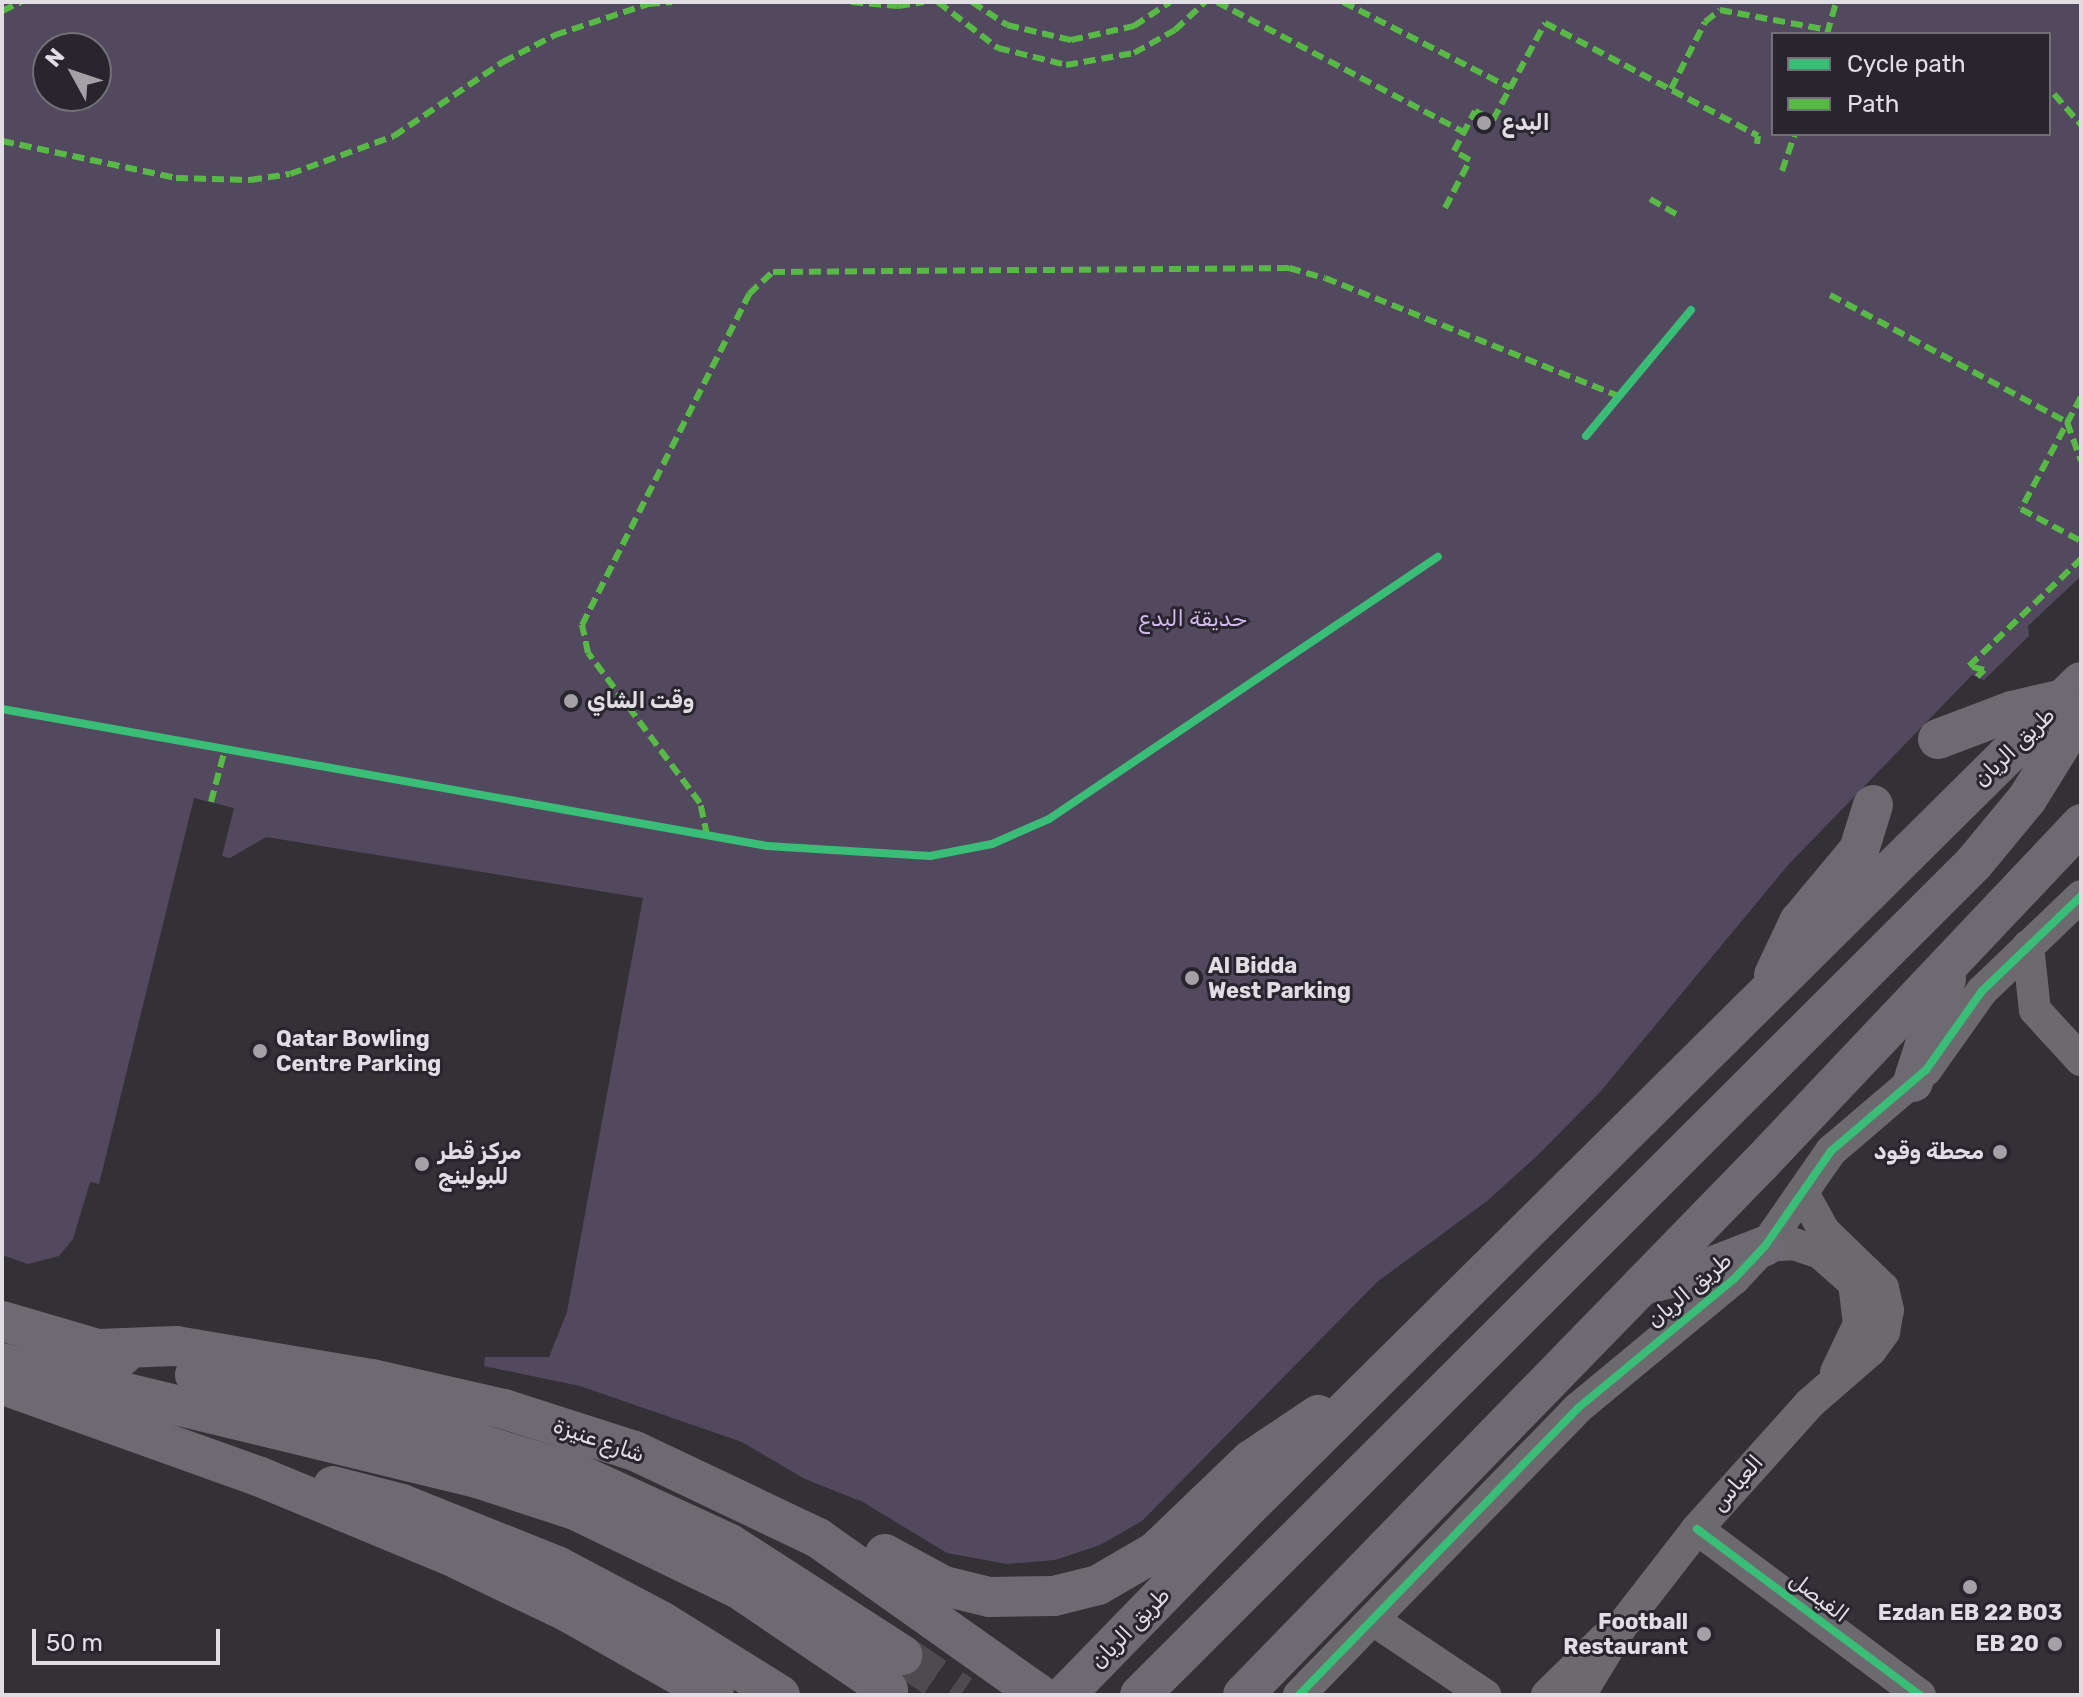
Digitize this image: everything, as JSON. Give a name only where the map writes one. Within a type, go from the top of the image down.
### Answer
[{"type":"main road","points":[[1938,739],[2012,711],[2075,698]]},
{"type":"main road","points":[[1140,1695],[1974,863],[2027,799],[2075,698]]},
{"type":"main road","name":"طريق الريان","points":[[1065,1695],[1363,1392],[2075,698]]},
{"type":"main road","points":[[1766,997],[1799,922],[1865,840],[1873,805]]},
{"type":"main road","name":"طريق الريان","points":[[1243,1695],[1643,1285],[2081,824]]},
{"type":"main road","points":[[1913,1082],[1934,1006],[1956,958]]},
{"type":"main road","points":[[1643,1285],[1706,1269],[1765,1246]]},
{"type":"main road","name":"شارع عنيزة","points":[[2,1321],[98,1349],[430,1429],[578,1474],[730,1544],[895,1672],[739,1589],[575,1510],[465,1475],[2,1363]]},
{"type":"main road","name":"شارع عنيزة","points":[[98,1349],[186,1347],[447,1395],[635,1451],[758,1506],[865,1568],[1040,1695]]},
{"type":"main road","points":[[2,1384],[258,1476],[568,1612],[714,1695]]},
{"type":"main road","points":[[758,1506],[850,1536],[921,1575],[967,1593],[1011,1599],[1076,1592],[1137,1565],[1268,1446],[1363,1392]]},
{"type":"main road","points":[[258,1476],[366,1493],[497,1540],[609,1592],[780,1695]]},
{"type":"main road","points":[[568,1612],[614,1655],[676,1695]]},
{"type":"street","name":"طريق الريان","points":[[1299,1695],[1578,1408],[1717,1295],[1765,1246],[1843,1138],[1913,1082],[1938,1057],[1973,1002],[2081,896]]},
{"type":"street","points":[[2028,946],[2035,1010],[2081,1060]]},
{"type":"street","points":[[1973,1002],[2035,1010]]},
{"type":"street","name":"العباس","points":[[1580,1695],[1621,1627],[1697,1529],[1831,1382],[1878,1342],[1887,1321],[1887,1298],[1876,1278],[1824,1231],[1803,1193]]},
{"type":"street","name":"العباس","points":[[1765,1246],[1794,1244],[1820,1253],[1854,1283],[1859,1324],[1831,1382]]},
{"type":"street","name":"الفيصل","points":[[1697,1529],[1920,1695]]},
{"type":"street","points":[[1373,1620],[1485,1695]]},
{"type":"street","name":"العباس","points":[[1547,1695],[1580,1658],[1621,1627]]},
{"type":"green space","name":"حديقة البدع","points":[[2,2],[2081,2],[2081,576],[2028,626],[2029,636],[1984,680],[1972,675],[1788,865],[1600,1092],[1538,1155],[1487,1201],[1377,1282],[1142,1521],[1100,1545],[1055,1560],[1007,1564],[947,1553],[863,1502],[805,1479],[742,1442],[580,1386],[484,1366],[485,1357],[549,1357],[567,1312],[643,898],[266,837],[230,858],[222,856],[234,808],[194,798],[99,1184],[90,1182],[73,1239],[59,1256],[28,1264],[2,1255]]},
{"type":"tunnel","points":[[902,1655],[961,1695]]},
{"type":"marked path","points":[[2,11],[21,2]]},
{"type":"marked path","points":[[2,141],[176,178],[250,180],[290,174],[394,136],[503,62],[555,35],[648,4],[672,2]]},
{"type":"marked path","points":[[851,2],[898,6],[924,2]]},
{"type":"marked path","points":[[938,2],[998,48],[1066,65],[1134,53],[1175,30],[1205,2]]},
{"type":"marked path","points":[[972,2],[1007,25],[1071,40],[1134,26],[1170,2]]},
{"type":"marked path","points":[[1217,2],[1464,132]]},
{"type":"marked path","points":[[1343,2],[1510,88]]},
{"type":"marked path","points":[[1828,32],[1836,2]]},
{"type":"marked path","points":[[1671,89],[1705,22],[1720,10],[1828,30]]},
{"type":"marked path","points":[[1445,208],[1470,160],[1454,151],[1475,111],[1493,120],[1545,23],[1758,136],[1757,144]]},
{"type":"marked path","points":[[2054,94],[2081,125]]},
{"type":"marked path","points":[[1782,171],[1794,136]]},
{"type":"marked path","points":[[1650,199],[1678,215]]},
{"type":"marked path","points":[[707,835],[700,803],[588,653],[582,625],[749,294],[773,272],[1289,268],[1325,278],[1619,396]]},
{"type":"marked path","points":[[1830,295],[2067,422],[2081,461]]},
{"type":"marked path","points":[[2081,397],[2021,509],[2081,541]]},
{"type":"marked path","points":[[1977,677],[1984,670],[1969,666],[2081,559]]},
{"type":"marked path","points":[[211,802],[225,749]]},
{"type":"cycle path","points":[[1586,436],[1691,310]]},
{"type":"cycle path","points":[[2,709],[767,846],[930,856],[992,844],[1049,819],[1438,557]]},
{"type":"cycle path","points":[[1299,1695],[1578,1408],[1734,1279],[1765,1246],[1831,1151],[1926,1070],[1982,991],[2081,896]]},
{"type":"cycle path","points":[[1697,1529],[1920,1695]]},
{"type":"place","name":"البدع","points":[[1484,123]]},
{"type":"place","name":"وقت الشاي","points":[[571,701]]},
{"type":"place","name":"Al Bidda West Parking","points":[[1192,978]]},
{"type":"place","name":"Qatar Bowling Centre Parking","points":[[260,1051]]},
{"type":"place","name":"محطة وقود","points":[[2000,1152]]},
{"type":"place","name":"مركز قطر للبولينج","points":[[422,1164]]},
{"type":"place","name":"Ezdan EB 22 B03","points":[[1970,1587]]},
{"type":"place","name":"Football Restaurant","points":[[1704,1634]]},
{"type":"place","name":"EB 20","points":[[2055,1644]]}]
